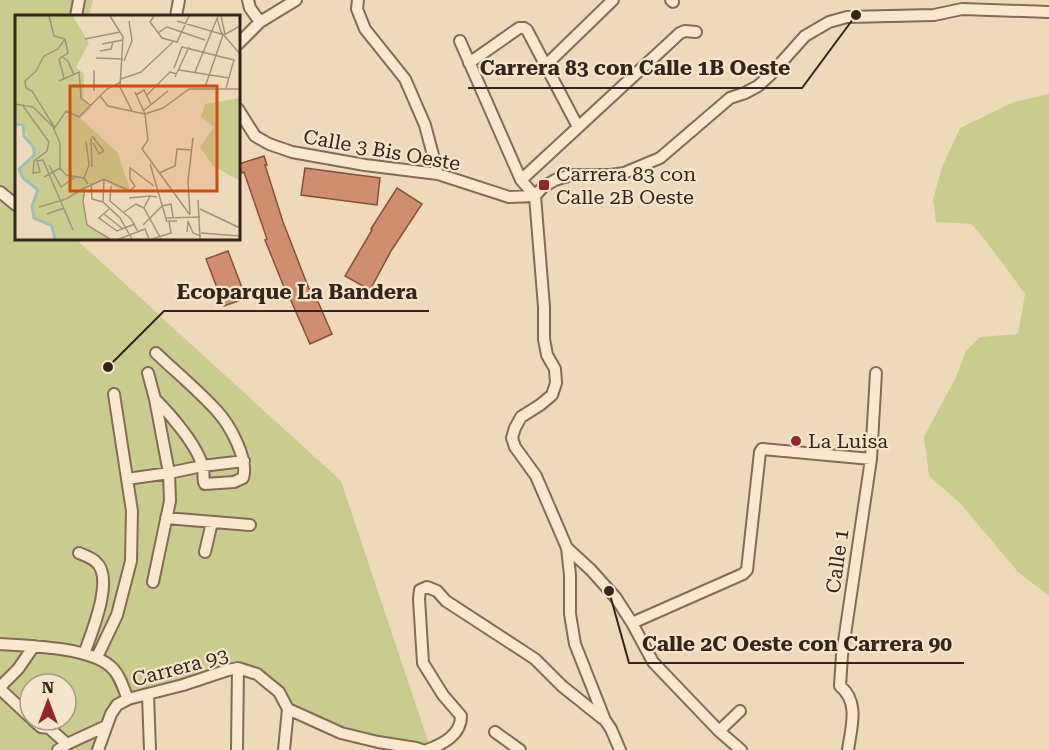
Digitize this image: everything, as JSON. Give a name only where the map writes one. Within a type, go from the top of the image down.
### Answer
[{"type":"street","points":[[76,15],[79,0]]},
{"type":"street","points":[[176,15],[179,0]]},
{"type":"street","points":[[248,0],[250,8],[260,22]]},
{"type":"street","points":[[240,42],[260,22],[296,0]]},
{"type":"street","points":[[358,0],[357,9],[365,29],[405,79],[425,125],[438,174]]},
{"type":"street","points":[[546,65],[613,0]]},
{"type":"street","points":[[535,196],[555,180],[571,175],[624,173],[660,158],[730,98],[758,86],[805,36],[829,22],[847,17],[934,15],[963,4],[1049,12]]},
{"type":"street","points":[[469,63],[519,28],[524,28],[578,127]]},
{"type":"street","points":[[520,180],[680,33],[696,32]]},
{"type":"street","points":[[460,41],[520,180],[535,196],[544,307],[544,339],[547,355],[555,369],[556,383],[552,395],[521,417],[512,438],[515,447],[536,476],[567,548],[570,614],[575,644],[605,720],[620,750]]},
{"type":"street","name":"Calle 3 Bis Oeste","points":[[240,112],[255,136],[292,152],[365,165],[438,174],[508,197],[535,196]]},
{"type":"street","points":[[0,192],[15,204]]},
{"type":"street","points":[[155,399],[193,446],[202,466],[206,484],[234,482],[243,478],[244,460],[229,428],[218,412],[156,353]]},
{"type":"street","points":[[148,373],[169,473],[170,501],[153,582]]},
{"type":"street","name":"Calle 1","points":[[848,750],[854,709],[847,691],[840,686],[842,655],[871,459],[876,373]]},
{"type":"street","points":[[97,657],[117,615],[130,561],[132,511],[114,394]]},
{"type":"street","points":[[632,622],[743,574],[747,570],[762,449],[871,459]]},
{"type":"street","points":[[127,479],[244,460]]},
{"type":"street","points":[[166,518],[249,525]]},
{"type":"street","points":[[206,552],[212,522]]},
{"type":"street","points":[[567,548],[616,598],[632,622],[653,662],[719,732],[741,750]]},
{"type":"street","points":[[79,554],[98,563],[103,574],[99,609],[84,654]]},
{"type":"street","points":[[427,750],[443,744],[457,730],[461,723],[461,716],[442,695],[423,663],[419,599],[420,591],[427,587],[437,591],[446,601],[463,613],[535,659],[562,686],[605,720]]},
{"type":"street","points":[[0,644],[65,650],[97,657],[112,666],[120,678],[128,699]]},
{"type":"street","points":[[18,706],[0,688],[18,669],[34,646]]},
{"type":"street","points":[[237,750],[238,668]]},
{"type":"street","name":"Carrera 93","points":[[98,750],[111,714],[117,705],[128,699],[238,668],[257,674],[279,692],[288,709],[341,733],[422,750]]},
{"type":"street","points":[[148,695],[150,750]]},
{"type":"street","points":[[284,750],[288,709]]},
{"type":"street","points":[[719,732],[740,711]]},
{"type":"street","points":[[53,732],[62,747],[106,726]]},
{"type":"street","points":[[495,732],[520,750]]},
{"type":"green space","points":[[0,0],[93,0],[89,15],[15,15],[15,240],[77,240],[341,481],[428,741],[425,750],[378,742],[288,709],[279,692],[238,668],[117,705],[98,750],[0,750]]},
{"type":"green space","points":[[1049,94],[1049,596],[1018,572],[961,504],[929,476],[924,437],[955,379],[966,351],[980,337],[1018,334],[1025,294],[971,224],[936,222],[933,199],[942,167],[960,128],[1014,102]]},
{"type":"building","points":[[264,156],[283,222],[309,289],[312,288],[332,334],[310,344],[265,240],[267,239],[240,164]]},
{"type":"building","points":[[305,168],[380,178],[377,205],[301,195]]},
{"type":"building","points":[[397,188],[422,204],[391,251],[370,290],[345,276]]},
{"type":"building","points":[[228,251],[246,298],[224,306],[206,259]]},
{"type":"place","name":"Carrera 83 con Calle 1B Oeste","points":[[856,15]]},
{"type":"place","name":"Carrera 83 con Calle 2B Oeste","points":[[544,185]]},
{"type":"place","name":"Ecoparque La Bandera","points":[[108,367]]},
{"type":"place","name":"La Luisa","points":[[796,441]]},
{"type":"place","name":"Calle 2C Oeste con Carrera 90","points":[[609,591]]}]
